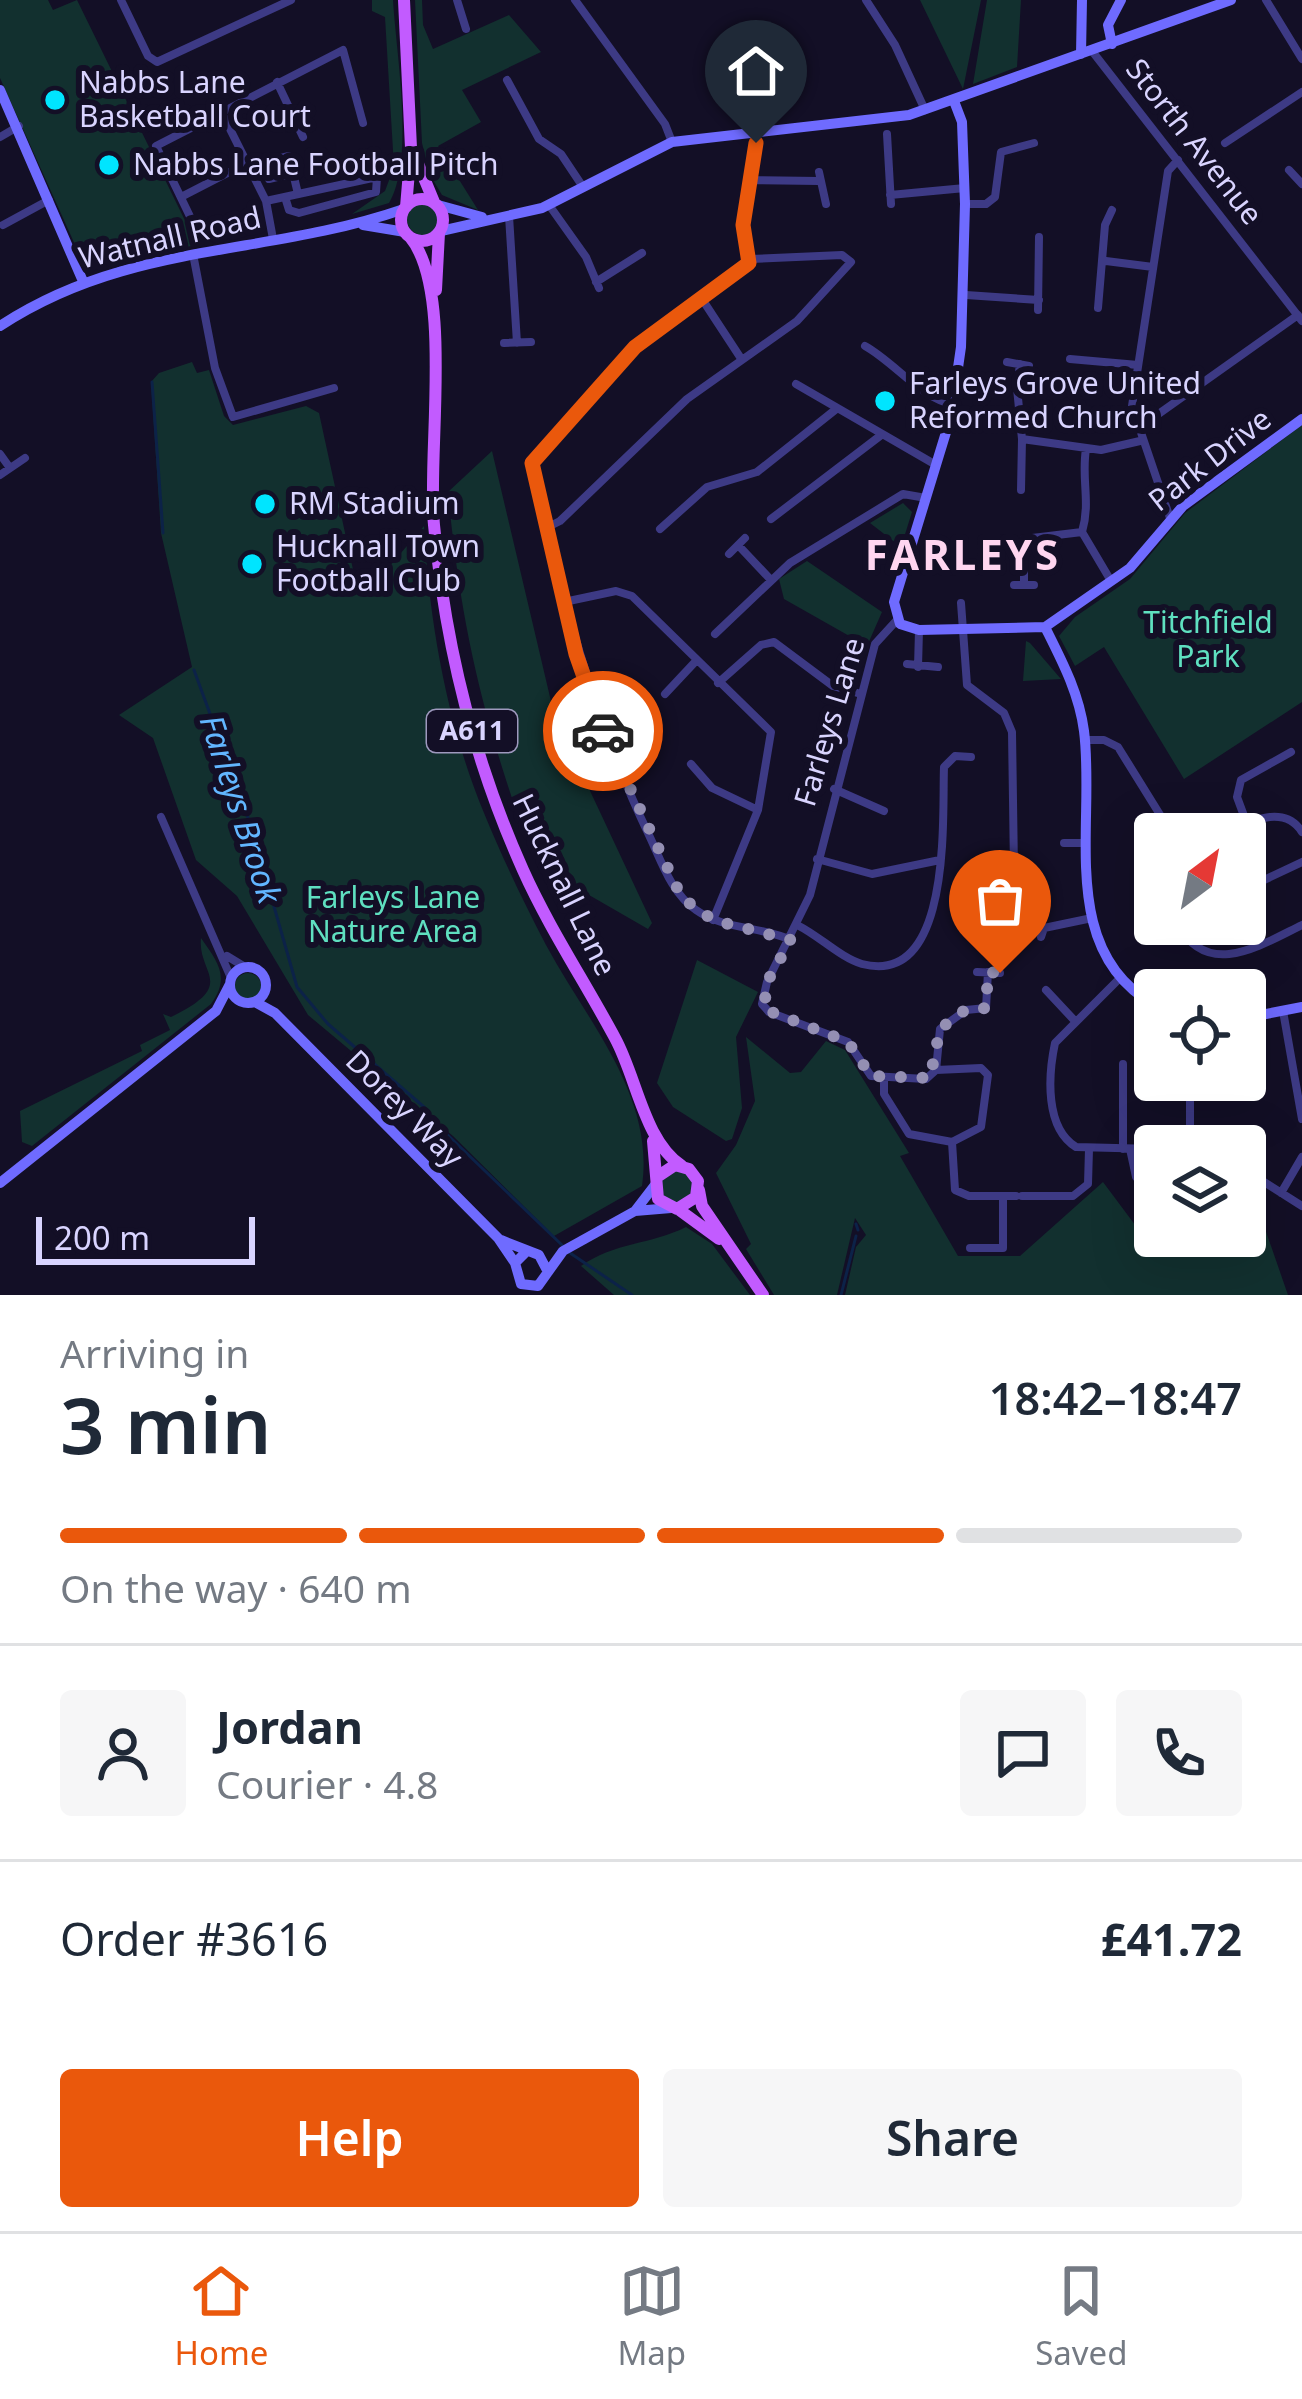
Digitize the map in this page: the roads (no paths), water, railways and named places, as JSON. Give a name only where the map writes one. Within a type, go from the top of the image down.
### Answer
[{"type":"main road","points":[[404,0],[411,148],[405,208],[408,235],[428,241],[440,232],[444,218],[411,148]]},
{"type":"main road","points":[[405,208],[419,199],[436,203]]},
{"type":"main road","name":"Hucknall Lane","points":[[440,232],[433,310],[433,519],[464,701],[523,870],[619,1044],[662,1150],[695,1174],[702,1205],[763,1295]]},
{"type":"main road","name":"Hucknall Lane","points":[[408,235],[424,257],[433,310]]},
{"type":"main road","name":"Hucknall Lane","points":[[648,1117],[658,1199],[688,1212],[729,1247]]},
{"type":"main road","points":[[656,1181],[668,1167],[682,1166]]},
{"type":"main road","points":[[674,1209],[692,1203],[698,1189]]},
{"type":"street","points":[[121,0],[148,56],[157,62],[291,0]]},
{"type":"street","points":[[457,0],[455,16],[466,28]]},
{"type":"street","points":[[575,0],[665,124],[671,142]]},
{"type":"street","points":[[866,0],[895,45],[925,110]]},
{"type":"street","points":[[1082,0],[1087,52]]},
{"type":"street","points":[[1112,44],[1108,25],[1121,0]]},
{"type":"street","points":[[440,232],[549,205],[671,142],[925,110],[1231,0]]},
{"type":"street","points":[[1266,0],[1302,59]]},
{"type":"street","points":[[252,228],[203,236],[156,146],[343,50],[363,123]]},
{"type":"street","name":"Storth Avenue","points":[[1087,52],[1301,316]]},
{"type":"street","points":[[507,80],[528,108],[539,139],[562,154],[583,187]]},
{"type":"street","points":[[277,82],[303,137]]},
{"type":"street","points":[[0,90],[82,280]]},
{"type":"street","points":[[1225,143],[1302,92]]},
{"type":"street","name":"Farleys Lane","points":[[884,1078],[871,1076],[848,1042],[769,1012],[762,1004],[767,982],[799,926],[877,639],[897,620],[894,602],[953,404],[966,295],[962,122],[954,101]]},
{"type":"street","points":[[220,111],[266,201],[272,239]]},
{"type":"street","points":[[0,136],[19,126]]},
{"type":"street","points":[[750,259],[743,234],[756,132]]},
{"type":"street","points":[[887,134],[890,199],[965,188]]},
{"type":"street","points":[[965,204],[991,202],[997,192],[998,156],[1034,143]]},
{"type":"street","points":[[1170,518],[1135,424],[1138,364],[1168,171],[1178,160]]},
{"type":"street","points":[[182,197],[247,163]]},
{"type":"street","points":[[1289,170],[1301,179]]},
{"type":"street","points":[[293,173],[298,194]]},
{"type":"street","points":[[266,201],[377,177],[379,183],[376,192],[299,213],[289,210],[285,197]]},
{"type":"street","points":[[750,180],[819,177],[826,204]]},
{"type":"street","points":[[3,225],[50,200]]},
{"type":"street","points":[[436,203],[485,218]]},
{"type":"street","points":[[549,205],[586,257],[597,285],[642,253]]},
{"type":"street","name":"Watnall Road","points":[[0,326],[82,280],[360,224],[405,208]]},
{"type":"street","points":[[1098,308],[1105,295],[1106,213]]},
{"type":"street","points":[[509,216],[517,343]]},
{"type":"street","name":"Watnall Road","points":[[360,224],[408,235]]},
{"type":"street","points":[[966,295],[1039,305],[1040,238]]},
{"type":"street","points":[[193,254],[215,368],[233,417],[334,388]]},
{"type":"street","points":[[546,528],[560,521],[687,399],[797,321],[851,262],[842,255],[750,259],[635,347],[535,455],[532,468],[546,528],[564,602],[576,654],[621,776],[672,881],[682,898],[713,920],[791,940]]},
{"type":"street","points":[[1106,261],[1153,267]]},
{"type":"street","points":[[702,299],[742,360]]},
{"type":"street","points":[[1135,424],[1150,420],[1301,316]]},
{"type":"street","points":[[505,343],[531,342]]},
{"type":"street","points":[[865,346],[935,400],[953,404]]},
{"type":"street","points":[[873,364],[879,354]]},
{"type":"street","points":[[1070,359],[1092,356],[1138,364]]},
{"type":"street","points":[[1007,362],[1025,365],[1016,388],[1022,439],[1015,474],[1021,490]]},
{"type":"street","points":[[796,384],[936,465]]},
{"type":"street","points":[[908,394],[918,386]]},
{"type":"street","points":[[320,393],[324,408]]},
{"type":"street","points":[[660,529],[707,487],[757,472],[835,410]]},
{"type":"street","name":"Park Drive","points":[[1046,627],[1130,568],[1170,518],[1302,418]]},
{"type":"street","points":[[771,519],[880,436]]},
{"type":"street","points":[[1022,439],[1086,449],[1118,449],[1140,441]]},
{"type":"street","points":[[1086,449],[1082,472],[1090,506],[1082,532],[1112,581]]},
{"type":"street","points":[[0,454],[10,468]]},
{"type":"street","points":[[0,476],[25,458]]},
{"type":"street","points":[[715,634],[771,580],[903,494],[926,498]]},
{"type":"street","points":[[1010,536],[1024,539],[1082,532]]},
{"type":"street","points":[[1024,539],[1024,585]]},
{"type":"street","points":[[729,554],[742,541],[771,580]]},
{"type":"street","points":[[564,602],[625,592],[770,732],[758,810],[713,920]]},
{"type":"street","points":[[961,603],[967,685],[1004,713],[1012,732],[1012,884],[995,942]]},
{"type":"street","points":[[897,620],[920,630],[1046,627],[1076,695],[1085,740],[1092,918],[1102,950],[1120,978],[1134,989]]},
{"type":"street","points":[[920,630],[913,666],[938,667]]},
{"type":"street","points":[[718,683],[761,645],[773,642],[785,646],[833,686],[860,694]]},
{"type":"street","points":[[665,694],[695,662]]},
{"type":"street","points":[[1085,740],[1104,740],[1118,747],[1159,813]]},
{"type":"street","points":[[1243,813],[1238,797],[1241,780],[1292,752]]},
{"type":"street","points":[[799,926],[867,966],[894,961],[911,950],[930,924],[940,860],[944,767],[955,756],[971,757]]},
{"type":"street","points":[[691,764],[712,788],[758,810]]},
{"type":"street","points":[[834,789],[884,811]]},
{"type":"street","points":[[1266,818],[1277,815],[1301,829]]},
{"type":"street","points":[[0,1183],[216,1011],[249,1002],[266,982],[261,972],[226,955],[203,922],[161,817]]},
{"type":"street","points":[[1064,843],[1086,843]]},
{"type":"street","points":[[817,859],[872,874],[940,860]]},
{"type":"street","points":[[1266,879],[1302,862]]},
{"type":"street","points":[[1041,929],[1092,918]]},
{"type":"street","points":[[1266,940],[1302,926]]},
{"type":"street","points":[[1196,945],[1225,956],[1253,945]]},
{"type":"street","points":[[226,955],[231,981],[249,1002]]},
{"type":"street","points":[[216,1011],[231,981],[245,967]]},
{"type":"street","points":[[936,1070],[940,1029],[965,1010],[986,1008],[982,972],[1000,973]]},
{"type":"street","points":[[1120,978],[1074,1020],[1053,1053],[1054,1119],[1065,1140],[1089,1149],[1134,1149]]},
{"type":"street","name":"Dorey Way","points":[[266,982],[275,1012]]},
{"type":"street","points":[[1046,989],[1074,1020]]},
{"type":"street","name":"Dorey Way","points":[[249,1002],[275,1012],[499,1238],[515,1263]]},
{"type":"street","points":[[1266,1014],[1302,1007]]},
{"type":"street","points":[[1283,1010],[1299,1079],[1302,1119]]},
{"type":"street","points":[[1123,1064],[1126,1149],[1134,1172]]},
{"type":"street","points":[[981,1068],[988,1075],[981,1127],[952,1142],[920,1141],[909,1134],[884,1094],[884,1078],[926,1079],[936,1070],[981,1068]]},
{"type":"street","points":[[952,1142],[956,1190],[969,1196],[1073,1196],[1088,1184],[1089,1149]]},
{"type":"street","points":[[1281,1193],[1302,1157]]},
{"type":"street","points":[[563,1252],[532,1254],[515,1263],[517,1280],[526,1287],[543,1282],[563,1252],[634,1211],[656,1181]]},
{"type":"street","points":[[1266,1183],[1302,1206]]},
{"type":"street","points":[[970,1248],[1003,1248],[1003,1196]]},
{"type":"street","points":[[634,1211],[674,1209]]},
{"type":"street","name":"Dorey Way","points":[[499,1238],[532,1254]]},
{"type":"street","points":[[532,1254],[548,1272]]},
{"type":"waterway","points":[[152,382],[163,533]]},
{"type":"waterway","name":"Farleys Brook","points":[[194,670],[251,826],[297,987],[328,1024],[424,1107]]},
{"type":"waterway","name":"Farleys Brook","points":[[430,1118],[563,1246]]},
{"type":"waterway","points":[[856,1224],[858,1230]]},
{"type":"waterway","points":[[841,1295],[856,1236]]},
{"type":"waterway","name":"Farleys Brook","points":[[570,1253],[632,1295]]},
{"type":"place","name":"Nabbs Lane Basketball Court","points":[[55,100]]},
{"type":"place","name":"Nabbs Lane Football Pitch","points":[[109,165]]},
{"type":"place","name":"Farleys Grove United Reformed Church","points":[[885,401]]},
{"type":"place","name":"RM Stadium","points":[[265,504]]},
{"type":"place","name":"Hucknall Town Football Club","points":[[252,564]]},
{"type":"district","name":"FARLEYS","points":[[963,555]]},
{"type":"park label","name":"Titchfield Park","points":[[1208,640]]},
{"type":"park label","name":"Farleys Lane Nature Area","points":[[393,915]]}]
